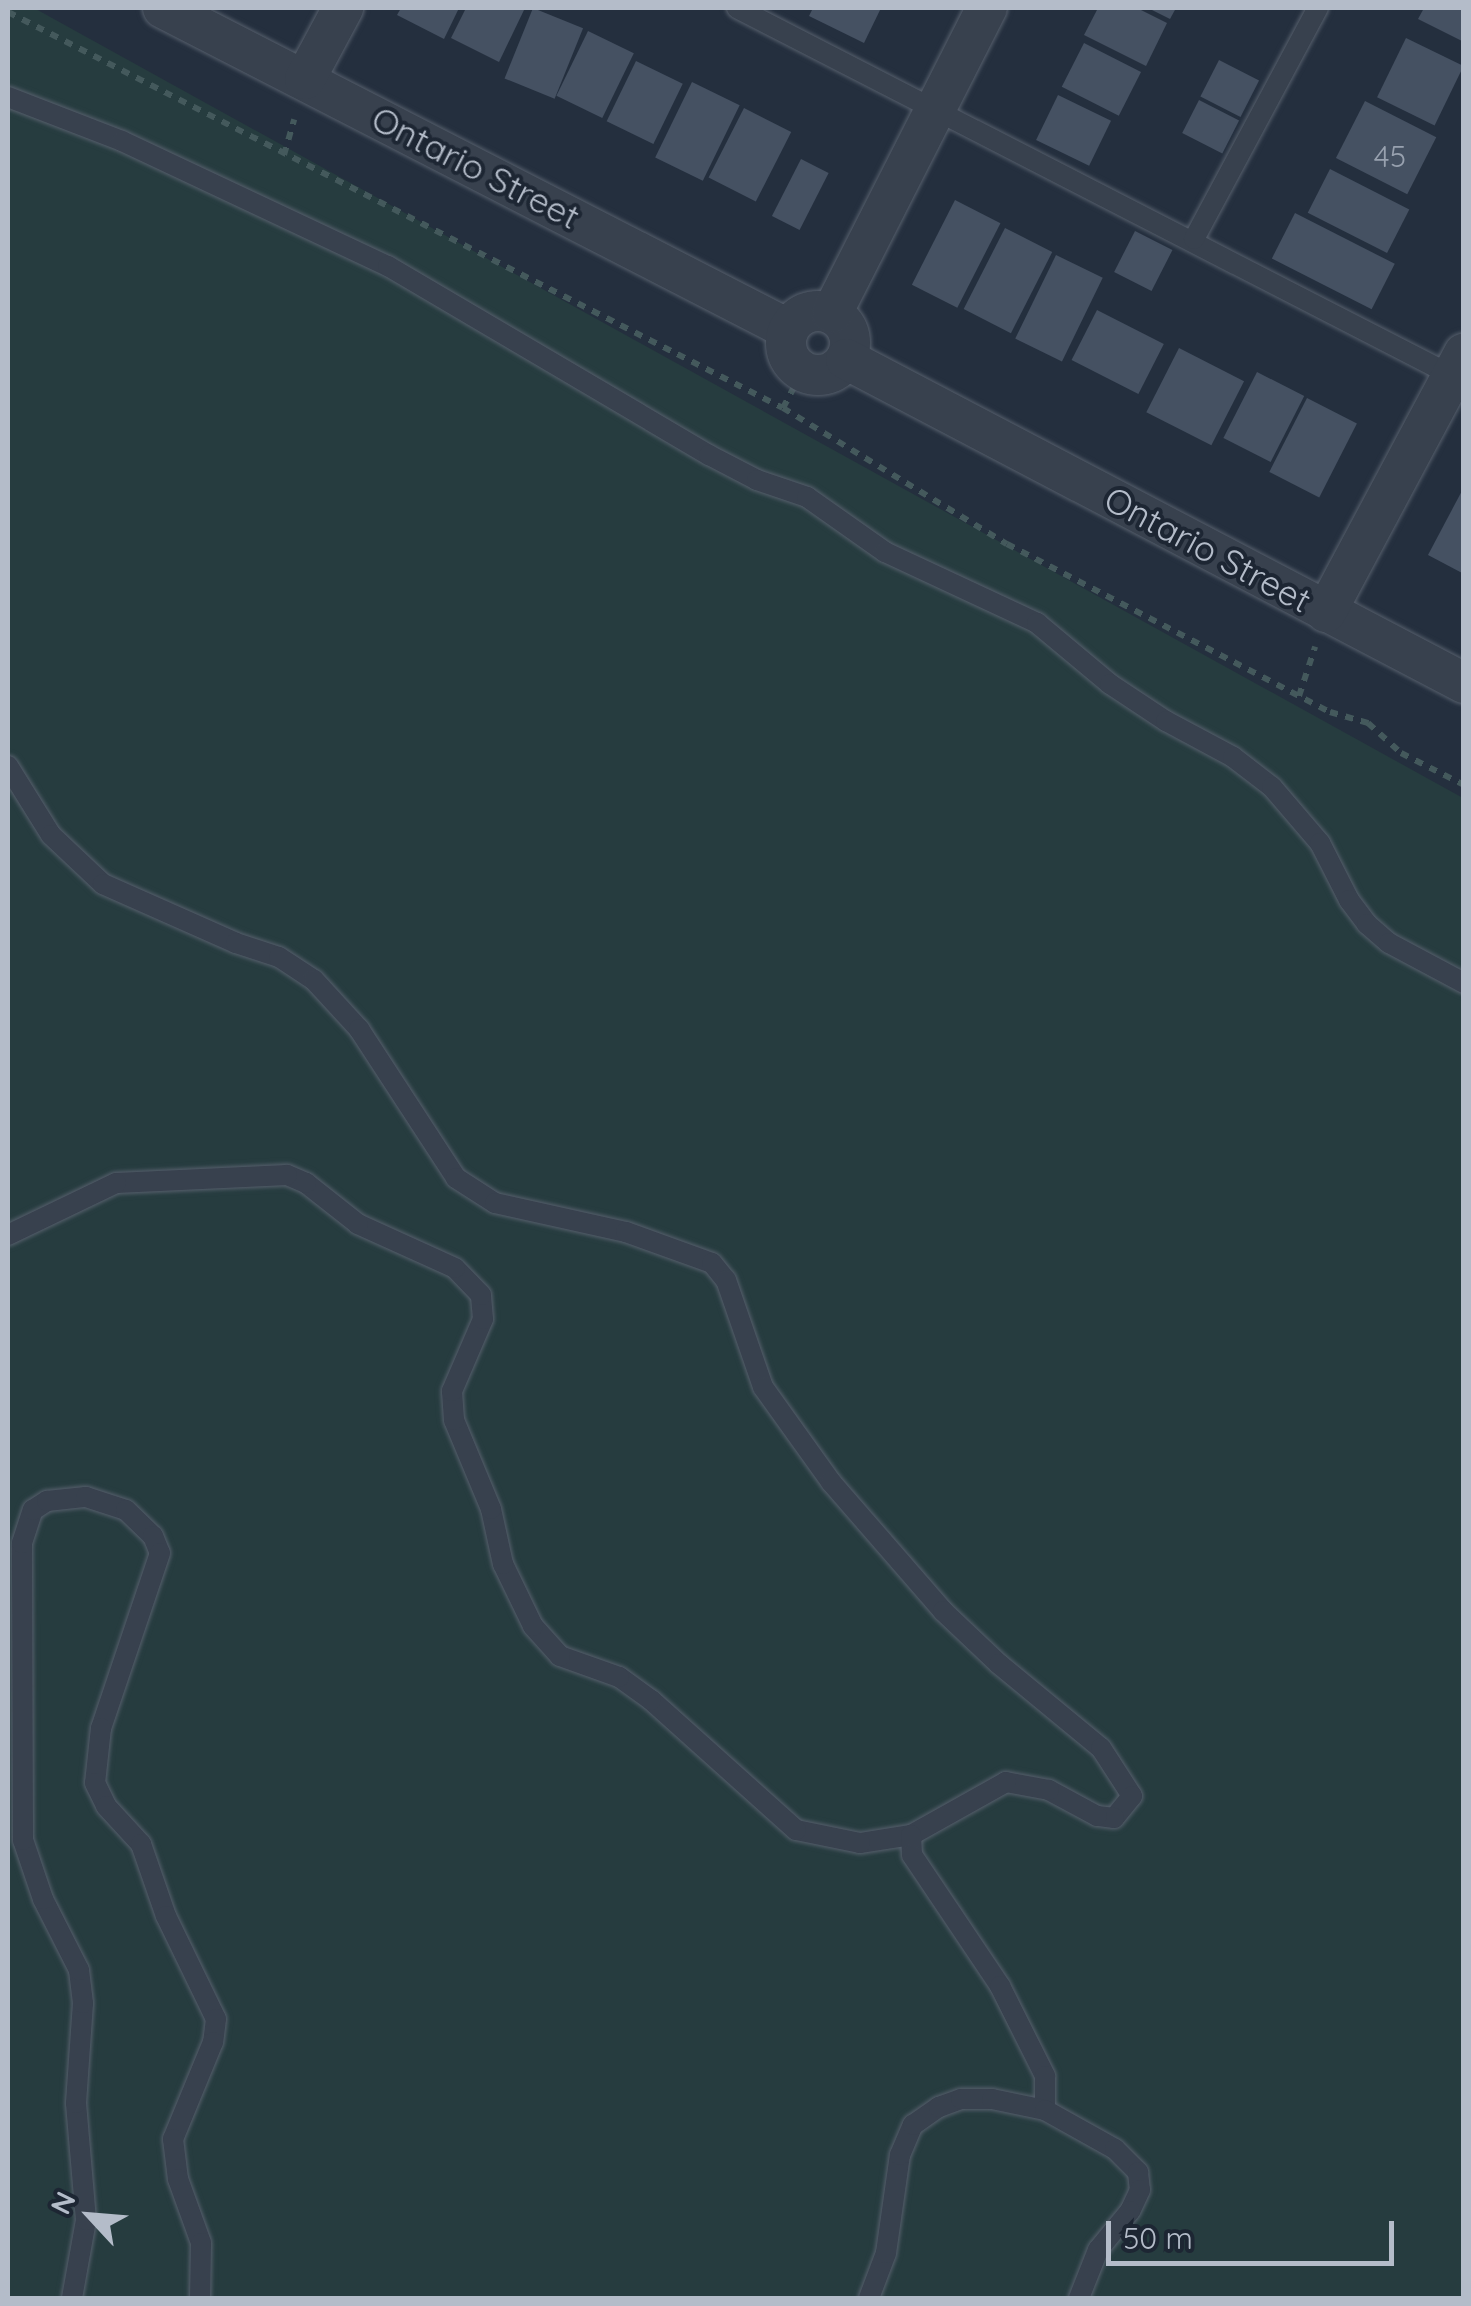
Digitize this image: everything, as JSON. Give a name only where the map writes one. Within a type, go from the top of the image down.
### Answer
[{"type":"street","name":"Ontario Street","points":[[163,8],[788,329]]},
{"type":"street","points":[[305,79],[342,8]]},
{"type":"street","points":[[832,313],[987,8]]},
{"type":"street","points":[[806,312],[832,313],[849,333],[846,359],[827,374],[802,372],[786,353],[788,329],[806,312]]},
{"type":"street","name":"Ontario Street","points":[[846,359],[1464,683]]},
{"type":"street","points":[[1326,612],[1460,370]]},
{"type":"lane","points":[[737,8],[1460,370]]},
{"type":"lane","points":[[1194,239],[1318,8]]},
{"type":"lane","points":[[8,97],[122,140],[388,266],[709,455],[757,480],[808,497],[885,552],[1037,623],[1110,684],[1233,757],[1272,787],[1320,843],[1349,900],[1367,924],[1389,943],[1464,982]]},
{"type":"lane","points":[[8,766],[51,835],[103,884],[236,943],[279,957],[314,980],[359,1029],[456,1178],[495,1203],[626,1232],[712,1263],[726,1280],[763,1387],[831,1482],[943,1611],[999,1664],[1101,1748],[1132,1796],[1114,1818],[1096,1816],[1049,1790],[1006,1782],[911,1835],[860,1843],[796,1830],[651,1700],[620,1677],[560,1656],[534,1626],[503,1564],[492,1509],[454,1420],[452,1392],[484,1318],[481,1295],[455,1268],[358,1224],[306,1183],[287,1175],[116,1183],[8,1235]]},
{"type":"lane","points":[[72,2298],[86,2220],[76,2102],[83,2003],[78,1970],[43,1899],[23,1840],[22,1543],[33,1510],[48,1501],[86,1498],[126,1510],[144,1524],[160,1554],[101,1728],[95,1782],[106,1806],[141,1844],[166,1916],[216,2019],[213,2042],[173,2140],[178,2179],[201,2243],[200,2298]]},
{"type":"lane","points":[[911,1835],[912,1855],[1000,1986],[1037,2061],[1044,2076],[1044,2110]]},
{"type":"lane","points":[[870,2298],[886,2253],[900,2155],[913,2125],[961,2100],[992,2100],[1044,2110],[1115,2150],[1138,2172],[1140,2190],[1130,2211],[1098,2250],[1079,2298]]},
{"type":"path","points":[[8,12],[783,408],[1007,544],[1330,712],[1368,722],[1401,753],[1464,785]]},
{"type":"path","points":[[783,408],[802,372]]},
{"type":"path","points":[[1299,696],[1326,612]]},
{"type":"green space","points":[[8,8],[34,8],[1463,798],[1464,2298],[8,2298]]},
{"type":"building","points":[[401,8],[459,8],[444,39],[397,15]]},
{"type":"building","points":[[466,8],[524,10],[499,62],[451,38]]},
{"type":"building","points":[[533,8],[583,28],[555,99],[505,78]]},
{"type":"building","points":[[813,8],[881,8],[864,43],[809,16]]},
{"type":"building","points":[[1098,8],[1137,8],[1167,23],[1146,66],[1084,35]]},
{"type":"building","points":[[1148,8],[1176,8],[1170,19]]},
{"type":"building","points":[[1424,8],[1464,8],[1464,42],[1418,19]]},
{"type":"building","points":[[588,31],[634,53],[602,118],[556,96]]},
{"type":"building","points":[[1406,38],[1464,66],[1435,125],[1377,97]]},
{"type":"building","points":[[1084,43],[1141,72],[1119,116],[1062,87]]},
{"type":"building","points":[[1219,60],[1259,80],[1240,117],[1200,97]]},
{"type":"building","points":[[636,61],[683,84],[653,144],[607,121]]},
{"type":"building","points":[[692,82],[740,105],[703,181],[655,157]]},
{"type":"building","points":[[1058,95],[1111,121],[1089,166],[1036,140]]},
{"type":"building","points":[[1199,100],[1239,120],[1222,153],[1182,133]]},
{"type":"building","points":[[1365,101],[1436,137],[1407,194],[1336,158]]},
{"type":"building","points":[[744,108],[791,132],[756,202],[709,177]]},
{"type":"building","points":[[801,159],[829,173],[800,230],[772,216]]},
{"type":"building","points":[[1330,169],[1409,209],[1387,253],[1308,213]]},
{"type":"building","points":[[955,200],[1000,223],[957,308],[912,285]]},
{"type":"building","points":[[1295,213],[1395,264],[1372,309],[1272,258]]},
{"type":"building","points":[[1005,228],[1052,252],[1011,333],[964,309]]},
{"type":"building","points":[[1135,231],[1172,250],[1152,291],[1114,272]]},
{"type":"building","points":[[1056,255],[1103,278],[1062,361],[1015,339]]},
{"type":"building","points":[[1097,310],[1164,344],[1138,394],[1072,360]]},
{"type":"building","points":[[1179,348],[1244,381],[1211,445],[1146,412]]},
{"type":"building","points":[[1257,372],[1304,396],[1271,462],[1223,438]]},
{"type":"building","points":[[1307,398],[1357,423],[1319,497],[1269,472]]},
{"type":"building","points":[[1464,487],[1464,574],[1428,555]]}]
